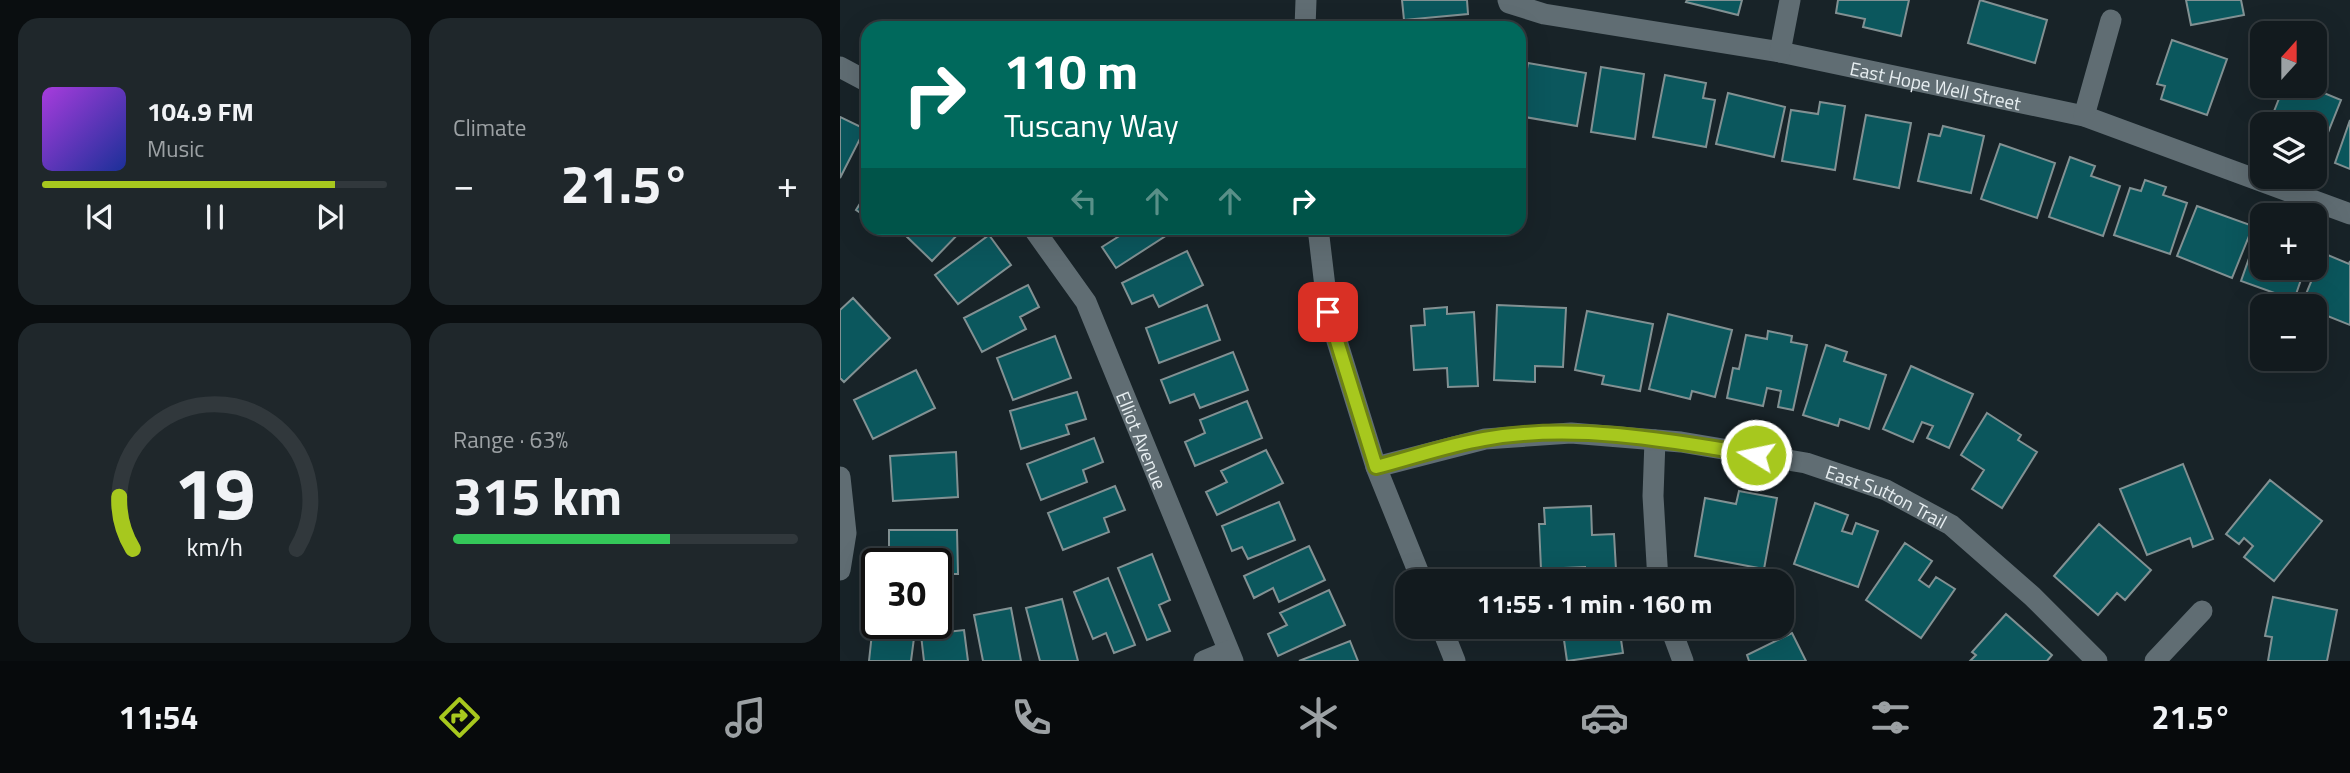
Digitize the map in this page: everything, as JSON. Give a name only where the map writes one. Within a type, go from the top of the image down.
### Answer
[{"type":"street","points":[[1305,21],[1306,0]]},
{"type":"street","points":[[1780,52],[1790,0]]},
{"type":"street","name":"East Hope Well Street","points":[[1508,2],[1544,14],[1780,52],[2084,116],[2350,214]]},
{"type":"street","points":[[2084,116],[2111,20]]},
{"type":"street","points":[[840,66],[861,78]]},
{"type":"street","name":"Elliot Avenue","points":[[1038,235],[1086,302],[1230,656]]},
{"type":"street","points":[[1319,235],[1328,312],[1376,467],[1417,569]]},
{"type":"street","name":"East Sutton Trail","points":[[1376,467],[1485,439],[1571,433],[1655,440],[1806,463],[1886,490],[1951,525],[2032,596],[2098,661]]},
{"type":"street","points":[[1655,440],[1653,496],[1657,569]]},
{"type":"street","points":[[840,477],[846,533],[840,570]]},
{"type":"street","points":[[2155,661],[2202,611]]},
{"type":"street","points":[[1446,639],[1455,661]]},
{"type":"street","points":[[1675,639],[1683,661]]},
{"type":"street","points":[[1204,661],[1230,656]]},
{"type":"building","points":[[1402,0],[1467,0],[1468,14],[1404,20]]},
{"type":"building","points":[[1742,0],[1738,15],[1686,2]]},
{"type":"building","points":[[1838,0],[1909,0],[1901,36],[1863,27],[1865,19],[1836,13]]},
{"type":"building","points":[[1980,0],[2047,20],[2035,63],[1968,43]]},
{"type":"building","points":[[2186,0],[2241,0],[2244,15],[2191,25]]},
{"type":"building","points":[[2172,40],[2227,59],[2207,115],[2161,99],[2165,86],[2157,84]]},
{"type":"building","points":[[1528,63],[1586,73],[1577,126],[1526,117]]},
{"type":"building","points":[[1601,67],[1644,74],[1635,139],[1591,132]]},
{"type":"building","points":[[1665,75],[1706,83],[1703,98],[1715,100],[1706,147],[1653,137]]},
{"type":"building","points":[[1728,93],[1785,107],[1774,157],[1716,144]]},
{"type":"building","points":[[2328,95],[2341,100],[2327,135],[2327,112],[2274,112],[2279,98],[2328,98]]},
{"type":"building","points":[[1820,102],[1845,106],[1835,170],[1782,161],[1791,110],[1818,114]]},
{"type":"building","points":[[1866,115],[1911,123],[1899,188],[1854,179]]},
{"type":"building","points":[[840,117],[861,127],[861,137],[840,178]]},
{"type":"building","points":[[2350,120],[2350,169],[2335,163]]},
{"type":"building","points":[[1943,126],[1984,136],[1971,193],[1918,181],[1929,134],[1940,136]]},
{"type":"building","points":[[2000,144],[2055,163],[2037,218],[1981,199]]},
{"type":"building","points":[[2070,157],[2095,166],[2091,176],[2120,186],[2103,236],[2049,217]]},
{"type":"building","points":[[2145,180],[2166,187],[2163,195],[2187,203],[2170,254],[2114,235],[2130,188],[2141,191]]},
{"type":"building","points":[[2197,206],[2250,225],[2250,233],[2232,278],[2177,256]]},
{"type":"building","points":[[905,235],[957,235],[932,261]]},
{"type":"building","points":[[989,235],[1011,265],[958,304],[935,275]]},
{"type":"building","points":[[1121,235],[1167,235],[1116,268],[1102,247]]},
{"type":"building","points":[[1187,251],[1203,285],[1159,307],[1153,295],[1132,304],[1122,283]]},
{"type":"building","points":[[2250,255],[2250,280],[2301,280],[2296,294],[2277,294],[2241,281]]},
{"type":"building","points":[[2327,255],[2349,264],[2350,261],[2350,325],[2327,316],[2327,294],[2306,294],[2312,280],[2327,280]]},
{"type":"building","points":[[1028,285],[1039,307],[1020,317],[1026,329],[982,352],[964,318]]},
{"type":"building","points":[[853,298],[890,338],[844,382],[840,378],[840,310]]},
{"type":"building","points":[[1207,305],[1220,340],[1159,363],[1146,328]]},
{"type":"building","points":[[1497,305],[1566,308],[1563,367],[1535,366],[1535,382],[1494,380]]},
{"type":"building","points":[[1447,307],[1447,314],[1474,312],[1478,386],[1448,387],[1447,368],[1414,370],[1411,326],[1425,325],[1424,309]]},
{"type":"building","points":[[1587,311],[1653,324],[1640,391],[1602,384],[1604,376],[1575,370]]},
{"type":"building","points":[[1668,314],[1732,330],[1715,397],[1692,391],[1690,399],[1649,389]]},
{"type":"building","points":[[1768,331],[1792,336],[1791,342],[1807,345],[1793,410],[1778,407],[1781,391],[1767,388],[1763,406],[1727,398],[1733,368],[1739,369],[1746,335],[1767,339]]},
{"type":"building","points":[[1055,336],[1071,378],[1013,400],[997,358]]},
{"type":"building","points":[[1826,345],[1847,352],[1844,361],[1886,375],[1869,429],[1840,419],[1838,426],[1803,415]]},
{"type":"building","points":[[1233,352],[1248,390],[1200,408],[1194,394],[1170,403],[1161,380]]},
{"type":"building","points":[[1911,366],[1973,394],[1949,448],[1927,438],[1933,426],[1922,422],[1913,442],[1883,429]]},
{"type":"building","points":[[916,370],[935,408],[873,439],[854,400]]},
{"type":"building","points":[[1077,392],[1086,419],[1066,425],[1069,434],[1021,449],[1010,411]]},
{"type":"building","points":[[1247,401],[1262,438],[1195,466],[1185,442],[1205,433],[1200,420]]},
{"type":"building","points":[[1987,413],[2021,435],[2018,440],[2037,452],[2002,508],[1972,489],[1984,470],[1961,455]]},
{"type":"building","points":[[1094,438],[1103,462],[1083,470],[1087,482],[1041,500],[1027,464]]},
{"type":"building","points":[[1266,450],[1283,483],[1217,515],[1206,492],[1227,482],[1221,471]]},
{"type":"building","points":[[956,452],[958,497],[893,501],[890,456]]},
{"type":"building","points":[[2183,464],[2213,539],[2193,547],[2190,538],[2147,555],[2120,489]]},
{"type":"building","points":[[2270,480],[2322,521],[2274,581],[2244,557],[2253,546],[2244,538],[2239,544],[2226,534]]},
{"type":"building","points":[[1115,486],[1125,510],[1104,518],[1109,532],[1063,550],[1048,513]]},
{"type":"building","points":[[1739,491],[1777,498],[1764,569],[1695,556],[1705,498],[1736,504]]},
{"type":"building","points":[[1279,502],[1295,540],[1248,559],[1242,547],[1232,551],[1222,526]]},
{"type":"building","points":[[1815,503],[1848,515],[1842,531],[1852,534],[1856,523],[1878,531],[1858,587],[1794,564]]},
{"type":"building","points":[[1591,506],[1592,535],[1614,534],[1616,569],[1541,569],[1539,524],[1545,524],[1544,508]]},
{"type":"building","points":[[2099,524],[2151,570],[2125,600],[2117,593],[2098,615],[2054,576]]},
{"type":"building","points":[[889,530],[957,530],[958,574],[952,574],[952,548],[889,548]]},
{"type":"building","points":[[1905,543],[1932,561],[1919,580],[1929,587],[1936,577],[1955,589],[1921,638],[1866,600]]},
{"type":"building","points":[[1309,546],[1325,580],[1279,602],[1273,588],[1254,598],[1244,576]]},
{"type":"building","points":[[1152,554],[1170,600],[1159,605],[1170,631],[1147,640],[1118,568]]},
{"type":"building","points":[[1108,578],[1135,645],[1114,653],[1106,633],[1093,639],[1074,592]]},
{"type":"building","points":[[1329,590],[1345,625],[1278,656],[1268,634],[1287,625],[1280,613]]},
{"type":"building","points":[[2273,597],[2337,610],[2327,661],[2268,661],[2272,637],[2265,636]]},
{"type":"building","points":[[1062,599],[1078,661],[1040,661],[1026,608]]},
{"type":"building","points":[[1011,608],[1021,661],[983,661],[974,615]]},
{"type":"building","points":[[2006,614],[2052,655],[2047,661],[1970,661],[1976,655],[1972,652]]},
{"type":"building","points":[[964,630],[968,661],[924,661],[921,639],[952,639],[952,631]]},
{"type":"building","points":[[1794,637],[1806,661],[1749,661],[1747,655],[1780,639]]},
{"type":"building","points":[[871,639],[914,639],[911,661],[869,661]]},
{"type":"building","points":[[1564,639],[1621,639],[1623,653],[1567,661]]},
{"type":"building","points":[[1350,641],[1358,661],[1299,661]]},
{"type":"route","points":[[1328,312],[1376,467],[1485,439],[1571,433],[1681,442],[1756,455]]}]
